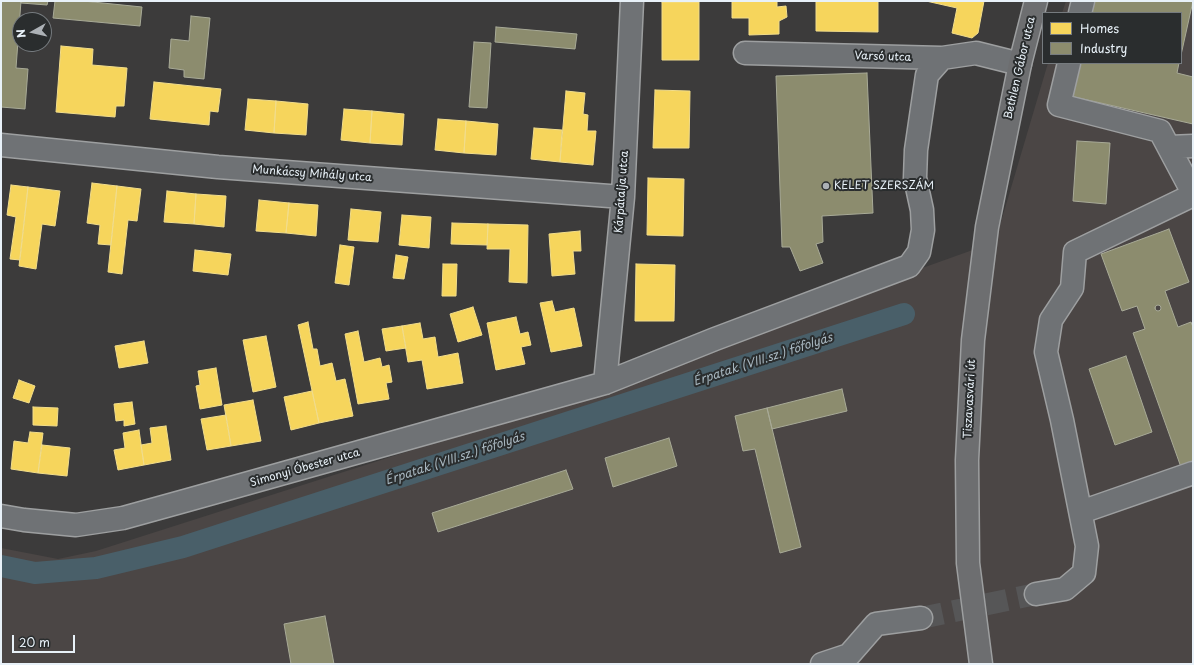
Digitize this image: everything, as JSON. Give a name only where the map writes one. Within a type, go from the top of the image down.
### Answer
[{"type":"main road","name":"Bethlen Gábor utca","points":[[1005,135],[1020,64],[1036,1]]},
{"type":"main road","name":"Tiszavasvári út","points":[[981,664],[968,563],[967,460],[973,340],[987,227],[1005,135]]},
{"type":"street","name":"Kárpátalja utca","points":[[605,383],[623,197],[632,1]]},
{"type":"street","points":[[1080,12],[1083,1]]},
{"type":"street","name":"Varsó utca","points":[[745,53],[942,58],[976,53],[1020,64]]},
{"type":"street","name":"Simonyi Óbester utca","points":[[1,516],[76,526],[123,518],[605,383],[715,339],[909,266],[919,252],[923,230],[922,210],[915,178],[916,150],[927,75],[942,58]]},
{"type":"street","points":[[1036,594],[1065,589],[1084,573],[1087,546],[1046,352],[1051,320],[1072,288],[1075,252],[1193,194],[1160,131],[1059,105],[1069,64]]},
{"type":"street","name":"Munkácsy Mihály utca","points":[[1,145],[218,166],[623,197]]},
{"type":"street","points":[[1169,147],[1193,146]]},
{"type":"street","points":[[1081,512],[1193,473]]},
{"type":"street","points":[[822,664],[849,655],[876,624],[921,618]]},
{"type":"shaded area","points":[[1066,1],[1193,1],[1193,664],[1,664],[1,548],[58,559],[96,551],[428,445],[995,242],[1048,64],[1182,64],[1182,12],[1062,12]]},
{"type":"building: Homes","points":[[732,1],[777,1],[777,7],[786,6],[787,17],[779,21],[779,34],[749,35],[749,18],[732,18]]},
{"type":"building: Homes","points":[[816,1],[878,1],[878,32],[816,31]]},
{"type":"building: Homes","points":[[926,1],[984,1],[978,33],[972,38],[952,33],[957,8]]},
{"type":"building: Homes","points":[[662,2],[699,2],[699,60],[662,60]]},
{"type":"building: Homes","points":[[61,46],[93,49],[92,65],[127,68],[124,106],[116,106],[115,117],[56,112]]},
{"type":"building: Homes","points":[[154,82],[221,89],[218,112],[210,111],[209,125],[150,119]]},
{"type":"building: Homes","points":[[655,90],[690,91],[689,148],[653,148]]},
{"type":"building: Homes","points":[[566,91],[585,93],[583,114],[588,115],[587,131],[596,131],[593,165],[560,162]]},
{"type":"building: Homes","points":[[248,99],[276,101],[274,133],[245,130]]},
{"type":"building: Homes","points":[[276,101],[308,104],[306,135],[274,133]]},
{"type":"building: Homes","points":[[344,109],[372,111],[370,143],[341,140]]},
{"type":"building: Homes","points":[[372,111],[404,114],[402,145],[370,143]]},
{"type":"building: Homes","points":[[438,119],[466,121],[464,153],[435,150]]},
{"type":"building: Homes","points":[[466,121],[498,124],[496,155],[464,153]]},
{"type":"building: Homes","points":[[534,128],[562,130],[560,162],[531,159]]},
{"type":"building: Homes","points":[[648,178],[684,179],[683,236],[647,235]]},
{"type":"building: Homes","points":[[92,183],[117,186],[111,245],[98,244],[100,225],[87,223]]},
{"type":"building: Homes","points":[[11,185],[28,187],[20,260],[10,259],[16,217],[7,215]]},
{"type":"building: Homes","points":[[117,186],[141,189],[137,221],[128,220],[122,274],[108,272]]},
{"type":"building: Homes","points":[[28,187],[60,191],[55,226],[42,224],[36,269],[19,266]]},
{"type":"building: Homes","points":[[167,191],[196,194],[194,224],[164,222]]},
{"type":"building: Homes","points":[[196,194],[226,196],[224,227],[194,224]]},
{"type":"building: Homes","points":[[259,200],[289,203],[286,233],[256,231]]},
{"type":"building: Homes","points":[[289,203],[318,205],[316,236],[286,233]]},
{"type":"building: Homes","points":[[351,209],[381,212],[378,242],[348,240]]},
{"type":"building: Homes","points":[[402,215],[431,217],[429,248],[399,245]]},
{"type":"building: Homes","points":[[452,223],[488,224],[487,245],[451,244]]},
{"type":"building: Homes","points":[[488,224],[528,225],[527,283],[509,282],[510,249],[487,249]]},
{"type":"building: Homes","points":[[580,231],[581,251],[573,251],[575,274],[552,276],[549,234]]},
{"type":"building: Homes","points":[[340,245],[354,247],[349,285],[335,283]]},
{"type":"building: Homes","points":[[195,250],[231,254],[228,275],[193,271]]},
{"type":"building: Homes","points":[[396,255],[408,257],[404,279],[393,278]]},
{"type":"building: Homes","points":[[443,264],[457,264],[456,296],[442,296]]},
{"type":"building: Homes","points":[[636,264],[675,265],[674,321],[635,321]]},
{"type":"building: Homes","points":[[552,301],[555,312],[574,308],[582,346],[551,352],[540,303]]},
{"type":"building: Homes","points":[[473,307],[482,335],[458,342],[450,314]]},
{"type":"building: Homes","points":[[516,317],[520,334],[528,332],[531,345],[521,347],[525,364],[496,370],[487,323]]},
{"type":"building: Homes","points":[[308,322],[313,349],[317,349],[320,366],[332,363],[336,381],[345,379],[353,416],[319,423],[298,325]]},
{"type":"building: Homes","points":[[420,323],[423,339],[435,337],[438,357],[458,353],[463,383],[427,389],[422,360],[408,362],[402,326]]},
{"type":"building: Homes","points":[[402,326],[406,348],[386,351],[382,329]]},
{"type":"building: Homes","points":[[358,331],[364,362],[380,358],[382,367],[389,365],[392,382],[386,383],[389,399],[358,404],[345,334]]},
{"type":"building: Homes","points":[[266,336],[276,387],[253,392],[243,340]]},
{"type":"building: Homes","points":[[144,341],[148,363],[119,368],[115,346]]},
{"type":"building: Homes","points":[[216,368],[222,405],[200,409],[196,386],[200,385],[198,371]]},
{"type":"building: Homes","points":[[19,380],[35,386],[29,403],[13,398]]},
{"type":"building: Homes","points":[[312,391],[319,423],[291,430],[284,397]]},
{"type":"building: Homes","points":[[253,400],[261,441],[231,446],[224,405]]},
{"type":"building: Homes","points":[[132,402],[135,424],[124,426],[124,420],[116,421],[114,404]]},
{"type":"building: Homes","points":[[33,407],[58,408],[57,426],[33,425]]},
{"type":"building: Homes","points":[[226,415],[231,446],[207,450],[201,419]]},
{"type":"building: Homes","points":[[166,426],[171,460],[144,465],[141,445],[152,443],[150,428]]},
{"type":"building: Homes","points":[[139,430],[144,465],[118,470],[114,450],[125,448],[123,433]]},
{"type":"building: Homes","points":[[30,432],[43,433],[38,473],[11,469],[14,441],[28,443]]},
{"type":"building: Homes","points":[[42,445],[70,448],[67,476],[38,473]]},
{"type":"building: Industry","points":[[1,1],[21,1],[20,12],[12,12],[12,52],[17,52],[16,68],[28,69],[25,109],[1,107]]},
{"type":"building: Industry","points":[[21,1],[48,1],[47,5],[21,3]]},
{"type":"building: Industry","points":[[55,1],[83,1],[142,7],[140,26],[53,18]]},
{"type":"building: Industry","points":[[1091,1],[1193,1],[1182,50],[1182,12],[1089,12]]},
{"type":"building: Industry","points":[[191,16],[210,18],[204,79],[184,77],[184,70],[169,68],[171,39],[189,41]]},
{"type":"building: Industry","points":[[496,27],[577,34],[575,49],[495,42]]},
{"type":"building: Industry","points":[[474,42],[491,43],[487,108],[469,107]]},
{"type":"building: Industry","points":[[1077,64],[1179,64],[1177,73],[1193,77],[1193,124],[1070,96]]},
{"type":"building: Industry","name":"KELET SZERSZÁM","points":[[867,73],[873,213],[822,216],[823,242],[816,244],[823,263],[800,271],[790,247],[782,247],[776,76]]},
{"type":"building: Industry","points":[[1077,141],[1110,143],[1106,204],[1073,201]]},
{"type":"building: Industry","points":[[1169,229],[1189,282],[1165,291],[1178,327],[1191,322],[1193,327],[1193,466],[1182,470],[1133,333],[1145,329],[1137,306],[1122,311],[1101,254]]},
{"type":"building: Industry","points":[[1158,305],[1161,308],[1158,311],[1155,308]]},
{"type":"building: Industry","points":[[1126,356],[1152,432],[1115,445],[1089,369]]},
{"type":"building: Industry","points":[[842,389],[847,411],[772,429],[767,408]]},
{"type":"building: Industry","points":[[767,408],[801,547],[780,553],[755,449],[743,451],[735,416]]},
{"type":"building: Industry","points":[[669,438],[677,466],[613,487],[605,458]]},
{"type":"building: Industry","points":[[566,470],[573,489],[438,532],[432,513]]},
{"type":"building: Industry","points":[[325,616],[334,664],[291,664],[284,624]]},
{"type":"waterway","name":"Érpatak (VIII.sz.) főfolyás","points":[[1,566],[35,573],[96,568],[183,547],[904,314]]},
{"type":"tunnel","points":[[921,618],[1036,594]]},
{"type":"place","name":"KELET SZERSZÁM","points":[[826,186]]}]
